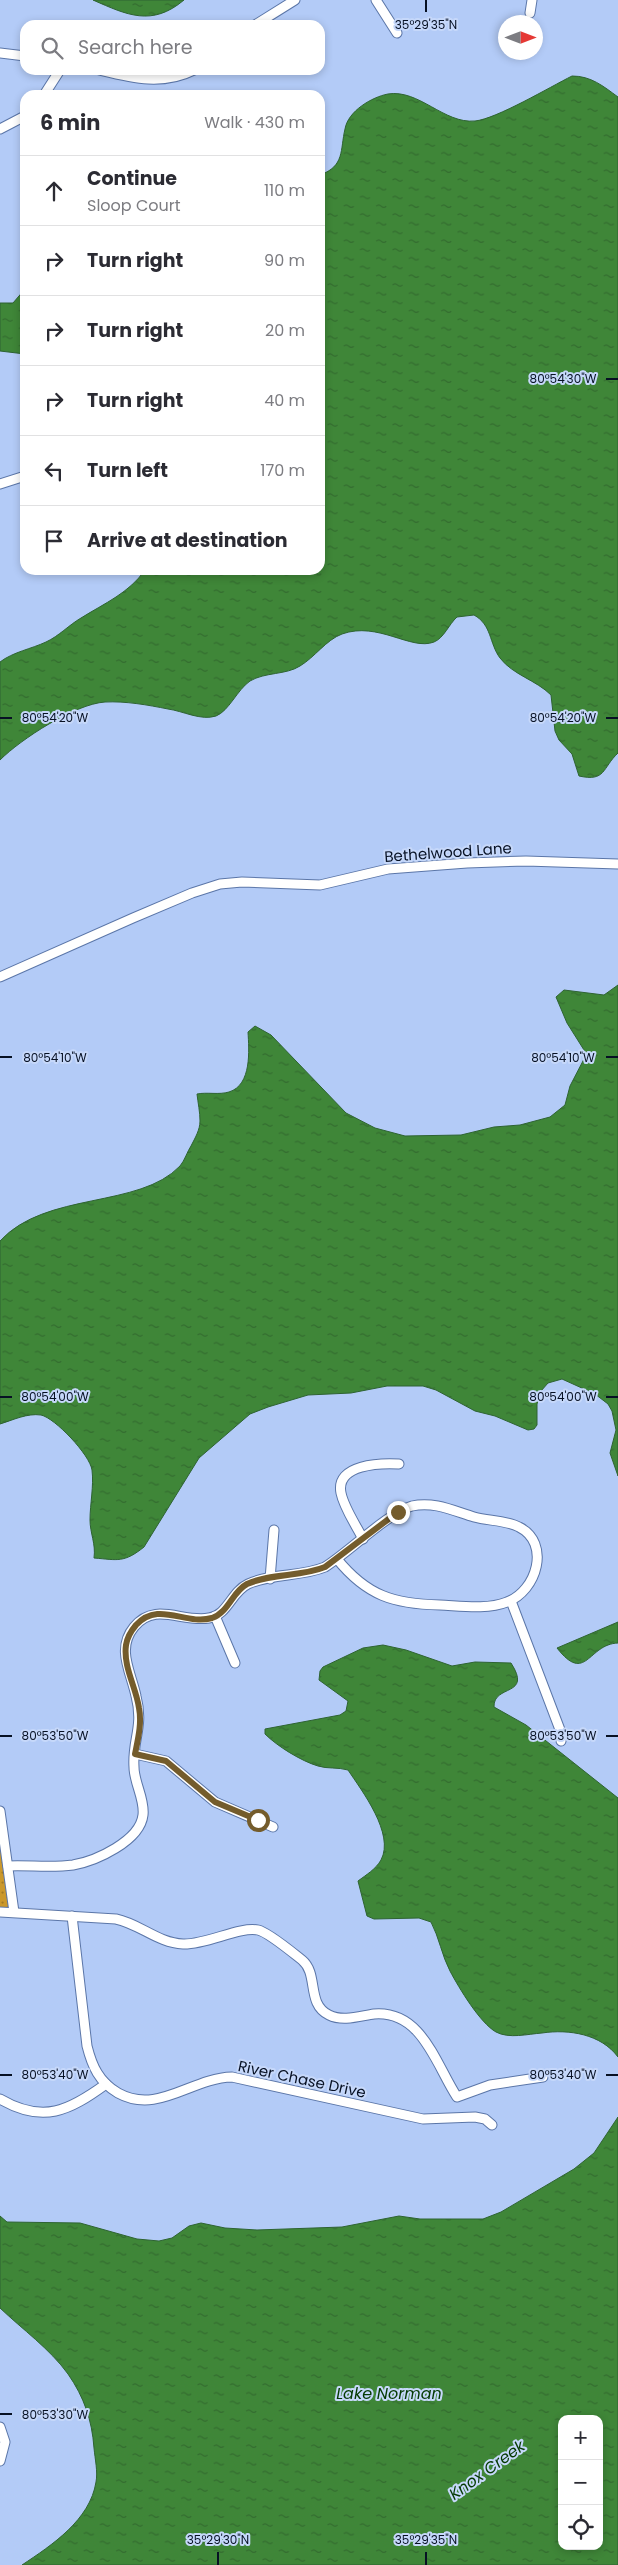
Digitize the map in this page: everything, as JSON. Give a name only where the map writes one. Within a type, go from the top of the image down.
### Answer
[{"type":"street","points":[[262,20],[295,0]]},
{"type":"street","points":[[376,0],[397,33]]},
{"type":"street","points":[[530,13],[532,0]]},
{"type":"street","points":[[0,53],[20,55]]},
{"type":"street","points":[[47,90],[57,75]]},
{"type":"street","points":[[119,75],[138,80],[159,80],[182,75]]},
{"type":"street","points":[[0,129],[20,119]]},
{"type":"street","points":[[0,484],[20,478]]},
{"type":"street","name":"Bethelwood Lane","points":[[0,978],[133,918],[192,893],[220,884],[242,882],[320,885],[388,869],[467,863],[526,861],[618,864]]},
{"type":"street","points":[[363,1539],[340,1492],[343,1480],[356,1469],[370,1465],[399,1464]]},
{"type":"street","points":[[8,1866],[80,1863],[133,1837],[142,1821],[144,1812],[134,1768],[140,1719],[136,1692],[126,1660],[128,1636],[140,1621],[151,1615],[168,1613],[196,1619],[215,1616],[224,1610],[246,1585],[314,1572],[338,1559],[398,1512],[419,1505],[442,1506],[475,1517],[518,1526],[533,1541],[537,1566],[530,1582],[511,1601],[482,1606],[417,1605],[396,1601],[366,1588],[338,1559]]},
{"type":"street","points":[[270,1579],[274,1530]]},
{"type":"street","points":[[511,1601],[562,1735],[562,1741]]},
{"type":"street","points":[[215,1616],[235,1663]]},
{"type":"street","points":[[135,1754],[166,1761],[215,1802],[273,1827]]},
{"type":"street","points":[[0,1811],[14,1912]]},
{"type":"street","points":[[0,1912],[119,1920],[167,1942],[184,1944],[208,1941],[244,1931],[261,1930],[303,1961],[309,1970],[316,2002],[328,2015],[353,2018],[389,2014],[408,2022],[431,2051],[457,2098],[490,2085],[543,2077]]},
{"type":"street","name":"River Chase Drive","points":[[72,1916],[87,2046],[94,2070],[106,2084],[125,2096],[150,2101],[168,2097],[211,2080],[232,2077],[423,2118],[475,2117],[485,2119],[492,2125]]},
{"type":"street","points":[[0,2100],[31,2111],[43,2113],[67,2110],[106,2084]]},
{"type":"street","points":[[0,2427],[6,2442],[0,2461]]},
{"type":"shaded area","points":[[0,1814],[14,1911],[0,1911]]},
{"type":"water","points":[[93,0],[184,0],[161,14],[139,16],[128,14]]},
{"type":"water","points":[[572,76],[591,80],[618,97],[618,753],[599,775],[594,777],[579,776],[572,754],[559,740],[555,731],[551,695],[539,685],[505,664],[496,652],[484,624],[474,615],[457,617],[438,640],[425,644],[368,631],[342,634],[331,640],[300,666],[250,681],[225,710],[216,716],[198,717],[174,710],[129,703],[105,702],[93,704],[49,724],[21,742],[0,760],[0,662],[55,637],[124,591],[141,575],[325,575],[325,172],[338,162],[345,129],[351,116],[375,98],[388,94],[399,94],[421,101],[453,117],[475,121],[509,109]]},
{"type":"water","points":[[20,295],[20,353],[0,351],[0,303],[13,303]]},
{"type":"water","points":[[618,985],[618,1476],[610,1453],[616,1430],[612,1411],[608,1404],[595,1394],[562,1379],[548,1383],[541,1391],[537,1404],[537,1425],[534,1429],[528,1430],[495,1416],[475,1411],[436,1390],[423,1386],[387,1386],[351,1393],[308,1395],[250,1414],[199,1458],[144,1547],[126,1558],[94,1558],[90,1520],[92,1470],[90,1463],[79,1447],[55,1423],[41,1415],[25,1416],[0,1424],[0,1241],[19,1225],[42,1214],[141,1189],[162,1180],[180,1166],[199,1128],[200,1118],[197,1094],[229,1092],[242,1082],[248,1066],[248,1032],[255,1026],[271,1035],[346,1113],[375,1128],[405,1136],[461,1135],[494,1127],[520,1125],[550,1117],[565,1105],[570,1086],[584,1059],[584,1050],[567,1023],[556,997],[564,990],[604,995]]},
{"type":"water","points":[[618,1622],[618,1643],[600,1649],[581,1663],[575,1663],[567,1658],[557,1648]]},
{"type":"water","points":[[383,1645],[406,1650],[452,1666],[475,1662],[511,1663],[517,1674],[517,1681],[515,1686],[499,1695],[495,1700],[494,1707],[526,1725],[618,1798],[618,2057],[603,2043],[584,2035],[552,2032],[513,2036],[496,2032],[483,2021],[470,2005],[447,1965],[431,1922],[419,1918],[374,1919],[367,1916],[358,1881],[371,1872],[381,1860],[384,1850],[384,1838],[375,1813],[348,1770],[321,1767],[304,1761],[270,1739],[265,1734],[265,1729],[340,1715],[346,1711],[348,1701],[319,1680],[320,1671],[323,1667],[363,1648]]},
{"type":"water","name":"Lake Norman","points":[[618,2117],[618,2565],[22,2565],[57,2540],[78,2520],[92,2496],[97,2470],[89,2418],[83,2400],[74,2383],[53,2356],[0,2308],[0,2216],[7,2222],[80,2223],[137,2239],[159,2241],[172,2238],[189,2226],[201,2223],[225,2228],[257,2230],[342,2227],[399,2216],[420,2219],[483,2219],[501,2212],[574,2169],[594,2153]]},
{"type":"route","points":[[258,1820],[215,1802],[197,1788],[177,1768],[166,1761],[135,1754],[140,1728],[140,1709],[125,1654],[128,1636],[140,1621],[151,1615],[168,1613],[196,1619],[210,1618],[224,1610],[239,1590],[246,1585],[314,1572],[325,1567],[345,1554],[398,1512]]},
{"type":"water label","name":"Knox Creek","points":[[487,2470]]}]
